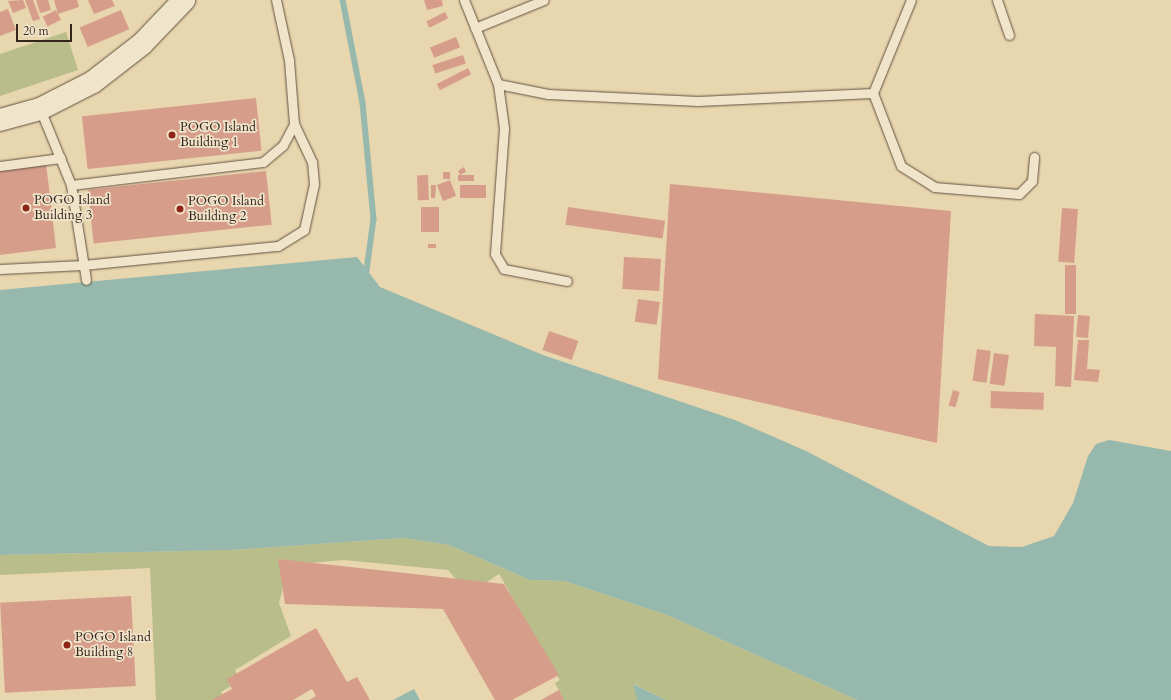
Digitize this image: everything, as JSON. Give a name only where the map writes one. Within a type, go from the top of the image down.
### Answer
[{"type":"main road","points":[[0,120],[40,109],[77,92],[120,62],[184,0]]},
{"type":"lane","points":[[0,269],[83,265],[278,246],[304,230],[314,184],[312,162],[294,124],[289,60],[276,0]]},
{"type":"lane","points":[[464,0],[498,84],[504,128],[495,254],[504,269],[567,281]]},
{"type":"lane","points":[[475,28],[544,0]]},
{"type":"lane","points":[[911,0],[873,93],[901,166],[934,187],[1019,194],[1032,181],[1034,158]]},
{"type":"lane","points":[[997,0],[1009,35]]},
{"type":"lane","points":[[498,84],[548,94],[698,102],[873,93]]},
{"type":"lane","points":[[40,109],[71,185],[86,280]]},
{"type":"lane","points":[[71,185],[263,162],[283,146],[294,124]]},
{"type":"lane","points":[[0,166],[60,158]]},
{"type":"green space","points":[[66,32],[78,70],[0,96],[0,54]]},
{"type":"green space","points":[[403,538],[449,545],[530,580],[564,581],[667,615],[857,700],[666,700],[634,684],[637,700],[564,700],[555,683],[560,680],[499,574],[469,594],[448,570],[343,560],[289,565],[279,603],[291,636],[235,670],[241,680],[221,692],[226,700],[156,700],[150,568],[0,575],[0,555],[232,550]]},
{"type":"water","points":[[357,257],[380,287],[543,355],[735,420],[806,451],[989,546],[1022,547],[1054,536],[1073,503],[1088,456],[1096,444],[1109,440],[1171,451],[1171,700],[857,700],[667,615],[564,581],[530,580],[449,545],[403,538],[232,550],[0,555],[0,290]]},
{"type":"water","points":[[633,684],[666,700],[637,700]]},
{"type":"water","points":[[414,689],[420,700],[393,700]]},
{"type":"building","points":[[23,0],[26,8],[13,13],[8,1]]},
{"type":"building","points":[[25,0],[33,0],[40,19],[33,21]]},
{"type":"building","points":[[36,0],[48,0],[51,10],[40,13]]},
{"type":"building","points":[[54,0],[77,0],[79,7],[58,14]]},
{"type":"building","points":[[88,0],[112,0],[115,6],[94,14]]},
{"type":"building","points":[[424,0],[442,0],[443,6],[427,10]]},
{"type":"building","points":[[8,9],[16,30],[0,36],[0,12]]},
{"type":"building","points":[[56,10],[61,20],[48,27],[43,17]]},
{"type":"building","points":[[121,10],[129,29],[88,47],[80,28]]},
{"type":"building","points":[[445,12],[448,18],[429,28],[426,22]]},
{"type":"building","points":[[456,37],[460,47],[434,58],[430,47]]},
{"type":"building","points":[[463,55],[466,64],[435,73],[433,65]]},
{"type":"building","points":[[468,68],[471,74],[440,90],[437,84]]},
{"type":"building","name":"POGO Island Building 1","points":[[256,98],[262,151],[87,169],[82,116]]},
{"type":"building","name":"POGO Island Building 3","points":[[46,163],[56,248],[0,255],[0,168]]},
{"type":"building","points":[[464,167],[466,172],[460,175],[458,171]]},
{"type":"building","name":"POGO Island Building 2","points":[[266,171],[272,225],[94,243],[88,190]]},
{"type":"building","points":[[443,172],[450,172],[450,179],[443,179]]},
{"type":"building","points":[[417,175],[428,175],[429,200],[418,200]]},
{"type":"building","points":[[458,175],[474,175],[474,181],[458,181]]},
{"type":"building","points":[[450,180],[456,196],[443,201],[437,185]]},
{"type":"building","points":[[670,184],[951,211],[937,443],[658,379]]},
{"type":"building","points":[[431,185],[436,185],[435,198],[431,198]]},
{"type":"building","points":[[460,185],[486,185],[486,198],[460,198]]},
{"type":"building","points":[[421,207],[439,207],[439,232],[421,232]]},
{"type":"building","points":[[568,207],[665,221],[663,238],[565,225]]},
{"type":"building","points":[[1062,208],[1078,209],[1074,263],[1058,262]]},
{"type":"building","points":[[428,244],[436,244],[436,248],[428,248]]},
{"type":"building","points":[[624,257],[661,259],[659,291],[622,289]]},
{"type":"building","points":[[1065,265],[1076,265],[1076,314],[1065,314]]},
{"type":"building","points":[[638,299],[660,302],[657,325],[635,322]]},
{"type":"building","points":[[1035,314],[1074,316],[1071,387],[1055,386],[1056,347],[1034,346]]},
{"type":"building","points":[[1078,315],[1090,316],[1088,338],[1076,337]]},
{"type":"building","points":[[549,331],[578,341],[572,360],[542,350]]},
{"type":"building","points":[[1078,340],[1089,340],[1087,369],[1100,370],[1098,382],[1074,380]]},
{"type":"building","points":[[977,349],[991,351],[986,383],[973,381]]},
{"type":"building","points":[[994,353],[1009,355],[1005,386],[990,384]]},
{"type":"building","points":[[953,390],[960,392],[955,407],[949,405]]},
{"type":"building","points":[[991,391],[1044,393],[1043,410],[990,408]]},
{"type":"building","points":[[278,559],[504,584],[559,675],[512,700],[495,700],[443,609],[285,604]]},
{"type":"building","name":"POGO Island Building 8","points":[[131,596],[136,686],[5,693],[0,603]]},
{"type":"building","points":[[316,628],[347,682],[357,677],[370,700],[309,700],[316,696],[312,689],[293,700],[212,700],[232,689],[227,679]]},
{"type":"building","points":[[559,690],[564,700],[541,700]]},
{"type":"waterway","points":[[343,0],[363,103],[374,219],[367,271]]},
{"type":"place","name":"POGO Island Building 1","points":[[172,135]]},
{"type":"place","name":"POGO Island Building 3","points":[[26,208]]},
{"type":"place","name":"POGO Island Building 2","points":[[180,209]]},
{"type":"place","name":"POGO Island Building 8","points":[[67,645]]}]
